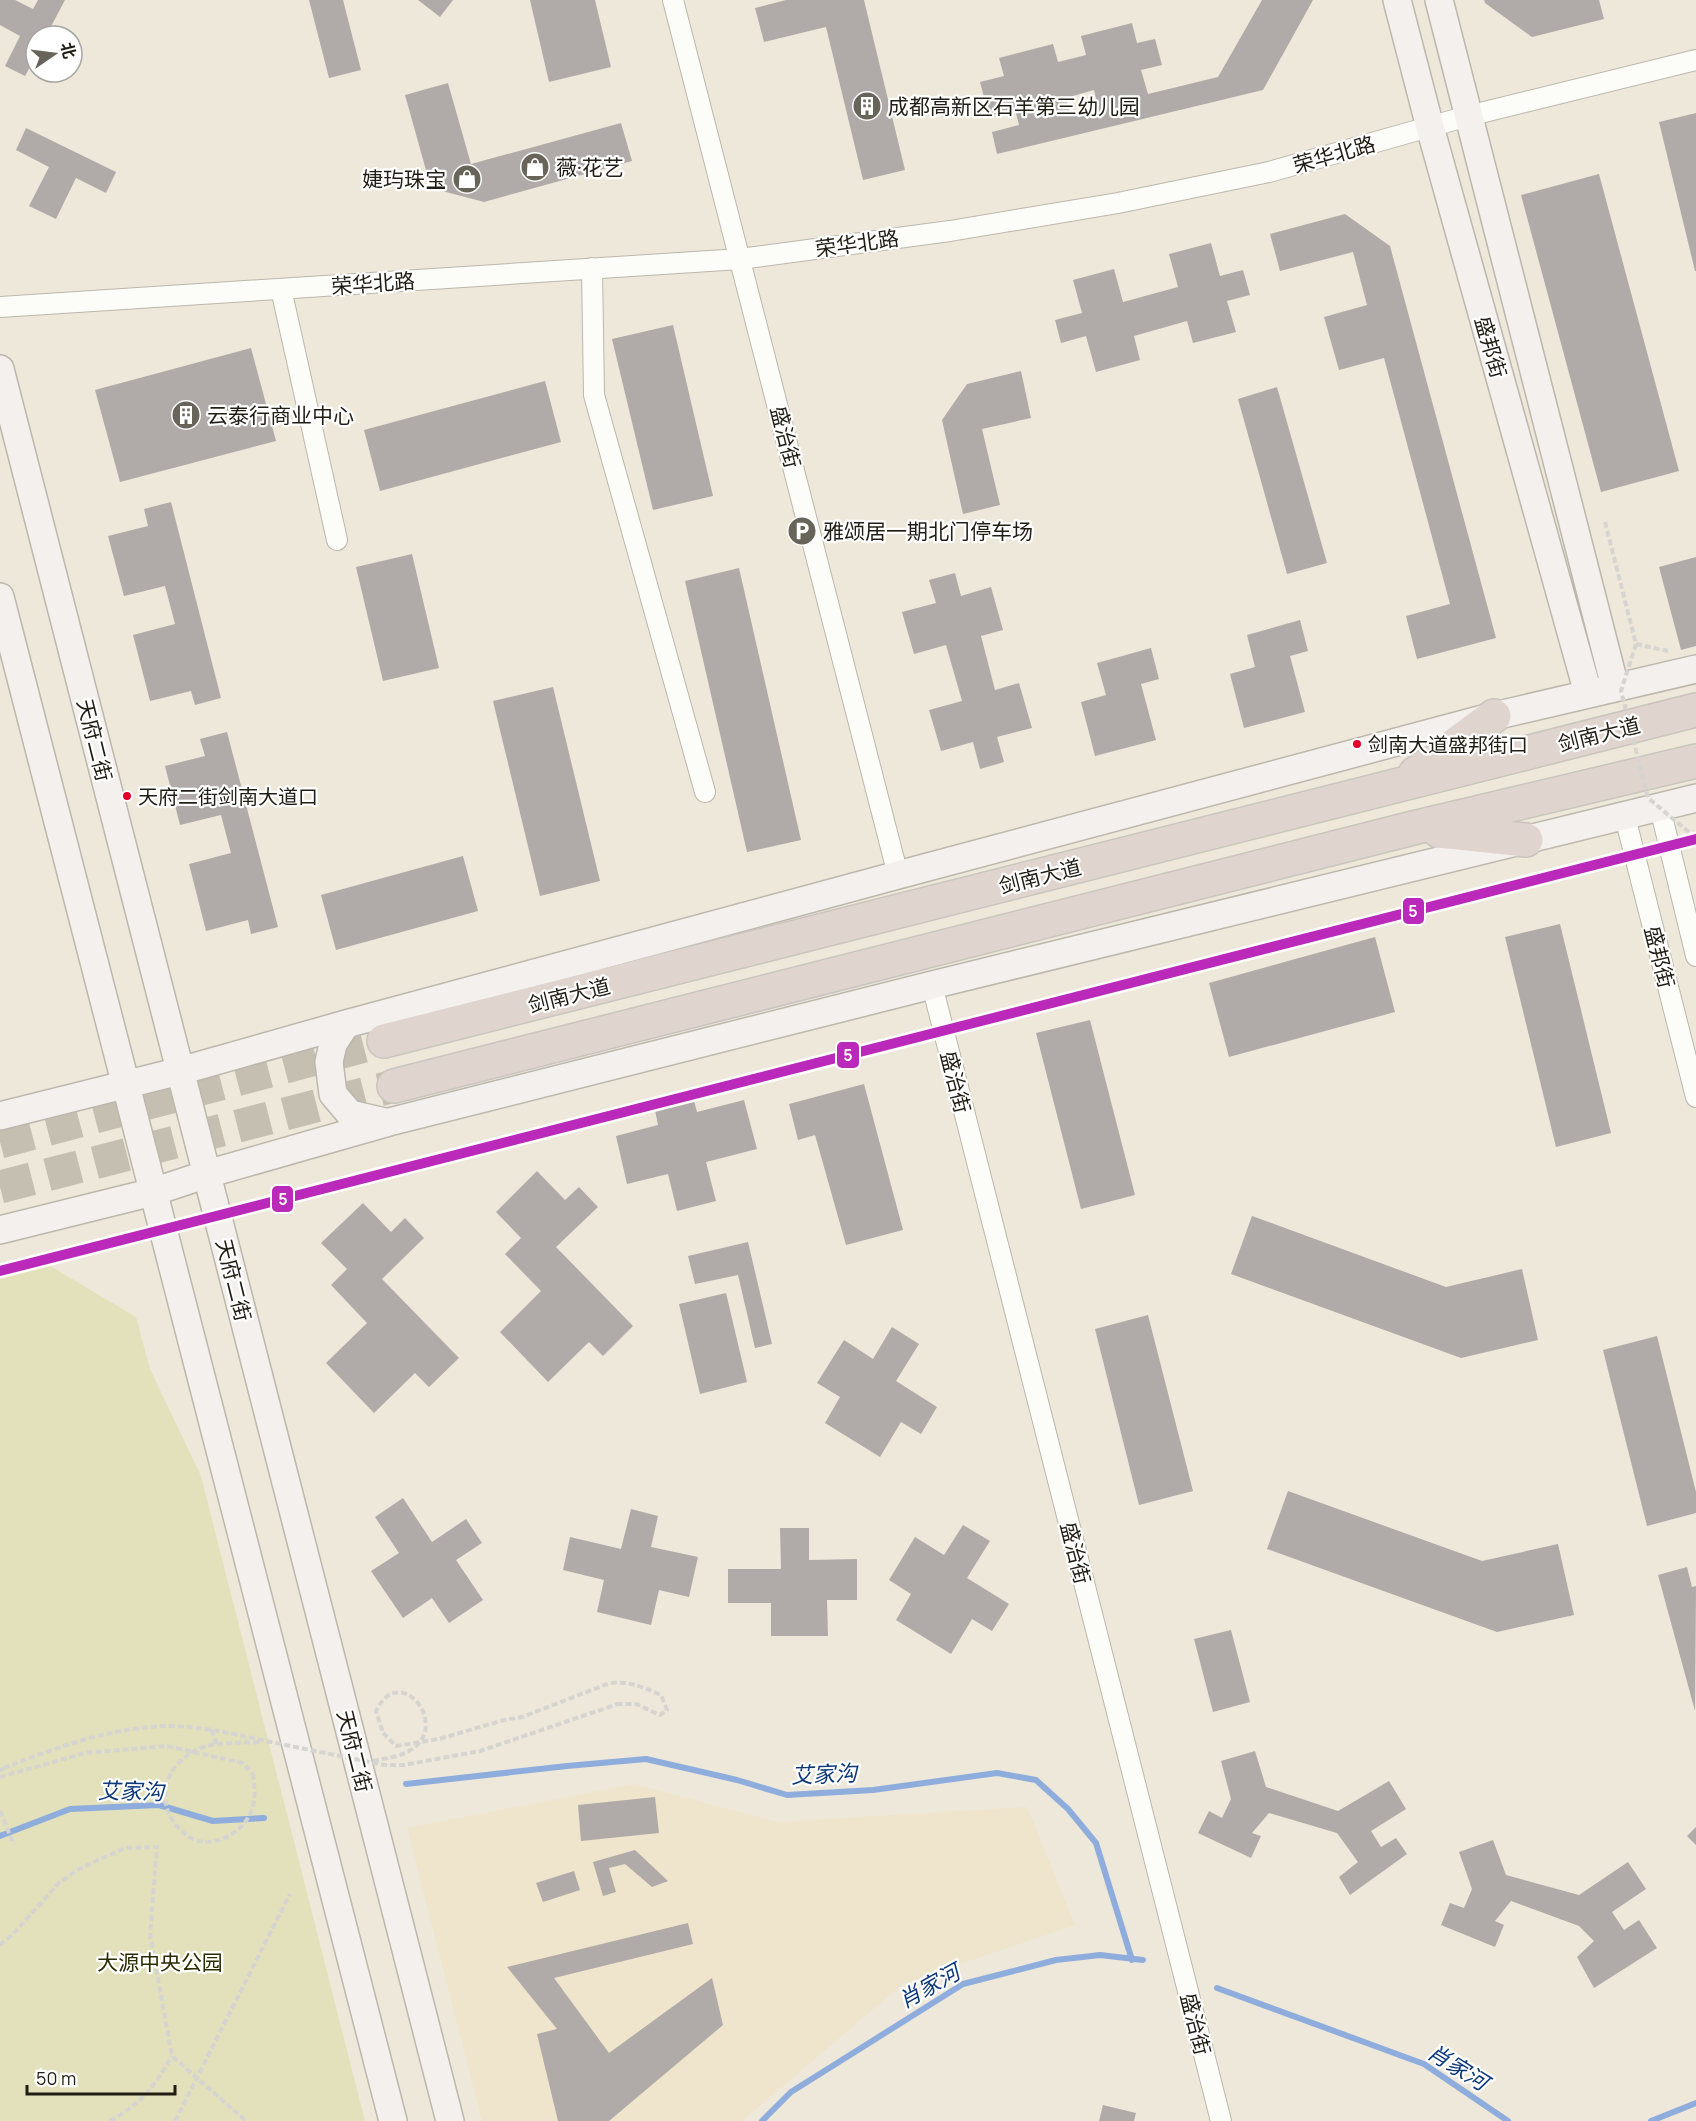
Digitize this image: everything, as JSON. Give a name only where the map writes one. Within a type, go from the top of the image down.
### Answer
[{"type":"highway","name":"剑南大道","points":[[384,1041],[1696,710]]},
{"type":"highway","points":[[1401,784],[1494,716]]},
{"type":"highway","points":[[394,1086],[1413,828],[1696,761]]},
{"type":"highway","points":[[1413,828],[1526,840]]},
{"type":"main road","name":"盛邦街","points":[[1398,0],[1430,127],[1588,693]]},
{"type":"main road","name":"盛邦街","points":[[1439,0],[1615,687]]},
{"type":"main road","name":"天府二街","points":[[0,369],[450,2121]]},
{"type":"main road","points":[[0,597],[393,2121]]},
{"type":"main road","points":[[0,1116],[180,1071],[346,1024],[1494,716],[1696,669]]},
{"type":"main road","points":[[0,1230],[153,1192],[207,1174],[389,1122],[932,985],[1696,798]]},
{"type":"main road","points":[[346,1024],[333,1044],[329,1062],[333,1094],[350,1114],[389,1122]]},
{"type":"street","name":"盛治街","points":[[673,0],[898,875]]},
{"type":"street","name":"荣华北路","points":[[0,307],[740,259],[950,231],[1118,203],[1269,172],[1468,116],[1696,60]]},
{"type":"street","points":[[592,268],[594,395],[705,792]]},
{"type":"street","points":[[281,289],[337,540]]},
{"type":"street","name":"盛邦街","points":[[1660,808],[1696,956]]},
{"type":"street","name":"盛邦街","points":[[1624,817],[1696,1097]]},
{"type":"street","name":"盛治街","points":[[932,985],[1221,2121]]},
{"type":"path","points":[[1605,522],[1636,644],[1621,691],[1648,798],[1696,838]]},
{"type":"path","points":[[1636,644],[1671,652]]},
{"type":"path","points":[[2,1769],[52,1750],[132,1730],[173,1726],[232,1732],[268,1741],[369,1762],[384,1765],[404,1765],[480,1750],[618,1704],[636,1704],[660,1715],[667,1710],[661,1695],[644,1687],[624,1682],[610,1683],[522,1717],[439,1739],[396,1746],[383,1733],[376,1711],[381,1702],[392,1694],[405,1693],[414,1696],[426,1720],[424,1736],[415,1748],[401,1755],[369,1762]]},
{"type":"path","points":[[211,1730],[217,1745]]},
{"type":"path","points":[[0,1777],[85,1753],[167,1746],[243,1763],[253,1774],[255,1792],[248,1820],[226,1838],[212,1841],[196,1840],[186,1835],[175,1824],[164,1796],[171,1772],[180,1761],[206,1746],[268,1741]]},
{"type":"path","points":[[0,1810],[14,1845]]},
{"type":"path","points":[[0,1945],[13,1934],[59,1883],[79,1869],[126,1848],[157,1847],[150,1935],[172,2056],[246,2121]]},
{"type":"path","points":[[175,2121],[290,1894]]},
{"type":"path","points":[[110,2121],[139,2102],[155,2085],[172,2056]]},
{"type":"shaded area","points":[[634,1784],[777,1822],[1027,1807],[1075,1925],[904,1983],[742,2121],[482,2121],[407,1828]]},
{"type":"green space","name":"大源中央公园","points":[[37,1258],[136,1317],[150,1369],[201,1476],[365,2121],[0,2121],[0,1267]]},
{"type":"building","points":[[0,0],[15,0],[33,9],[38,0],[65,0],[52,24],[24,24],[24,76],[5,66],[20,36],[0,25]]},
{"type":"building","points":[[309,0],[343,0],[361,70],[329,78]]},
{"type":"building","points":[[418,0],[453,0],[440,17]]},
{"type":"building","points":[[530,0],[595,0],[611,67],[549,82]]},
{"type":"building","name":"成都高新区石羊第三幼儿园","points":[[786,0],[864,0],[905,170],[863,180],[826,27],[764,42],[755,8]]},
{"type":"building","points":[[1262,0],[1313,0],[1263,90],[997,154],[992,132],[1019,125],[1015,109],[989,116],[980,82],[1004,76],[999,58],[1053,44],[1058,62],[1086,55],[1081,36],[1132,23],[1137,43],[1155,39],[1162,65],[1141,70],[1148,94],[1218,77]],"holes":[[[1094,90],[1098,106],[1070,113],[1066,98]]]},
{"type":"building","points":[[1484,0],[1599,0],[1604,19],[1532,37]]},
{"type":"building","points":[[448,83],[471,164],[621,123],[632,161],[484,202],[431,188],[405,95]]},
{"type":"building","points":[[1696,113],[1696,271],[1695,271],[1659,122]]},
{"type":"building","points":[[26,128],[116,172],[106,193],[76,178],[56,219],[29,206],[49,167],[16,150]]},
{"type":"building","points":[[1599,174],[1679,471],[1601,492],[1521,195]]},
{"type":"building","points":[[1345,214],[1390,246],[1496,638],[1417,659],[1406,616],[1450,604],[1384,358],[1339,370],[1324,317],[1367,305],[1353,252],[1280,271],[1270,234]]},
{"type":"building","points":[[1211,243],[1220,276],[1243,270],[1250,295],[1227,301],[1236,332],[1193,343],[1187,321],[1134,336],[1140,360],[1096,372],[1086,336],[1061,343],[1055,320],[1082,313],[1073,280],[1114,269],[1123,302],[1178,287],[1169,254]]},
{"type":"building","points":[[673,325],[713,496],[653,510],[612,339]]},
{"type":"building","name":"云泰行商业中心","points":[[251,348],[276,441],[120,482],[95,390]]},
{"type":"building","points":[[1021,371],[1031,418],[982,429],[1000,505],[963,514],[942,420],[967,384]]},
{"type":"building","points":[[545,381],[561,442],[380,491],[364,430]]},
{"type":"building","points":[[1277,387],[1327,563],[1287,574],[1238,399]]},
{"type":"building","points":[[171,502],[221,698],[195,705],[191,691],[150,701],[133,635],[175,624],[165,586],[124,596],[108,536],[148,526],[144,509]]},
{"type":"building","points":[[412,554],[439,668],[383,681],[356,567]]},
{"type":"building","points":[[1696,557],[1696,646],[1681,650],[1659,567]]},
{"type":"building","points":[[739,568],[801,840],[747,852],[685,581]]},
{"type":"building","points":[[955,573],[961,596],[991,587],[1003,630],[981,636],[995,690],[1019,683],[1032,728],[997,737],[1004,762],[980,769],[973,742],[941,751],[929,710],[962,701],[946,645],[914,654],[902,612],[936,603],[929,580]]},
{"type":"building","points":[[1300,620],[1308,651],[1290,656],[1305,712],[1244,728],[1230,674],[1255,667],[1247,635]]},
{"type":"building","points":[[1151,648],[1159,679],[1141,684],[1156,740],[1095,756],[1081,702],[1106,695],[1097,663]]},
{"type":"building","points":[[553,687],[600,881],[540,896],[493,701]]},
{"type":"building","points":[[227,732],[278,927],[251,934],[248,920],[206,931],[189,864],[231,853],[221,815],[180,825],[165,766],[205,756],[200,739]]},
{"type":"building","points":[[463,856],[478,911],[336,950],[321,895]]},
{"type":"building","points":[[1560,924],[1611,1133],[1556,1147],[1505,937]]},
{"type":"building","points":[[1375,937],[1395,1012],[1229,1057],[1209,983]]},
{"type":"building","points":[[1090,1020],[1135,1195],[1081,1209],[1036,1033]]},
{"type":"building","points":[[864,1084],[903,1230],[846,1245],[815,1135],[798,1140],[789,1104]]},
{"type":"building","points":[[744,1100],[757,1149],[706,1162],[716,1201],[677,1211],[668,1174],[627,1184],[616,1136],[658,1125],[655,1110],[694,1101],[697,1112]]},
{"type":"building","points":[[537,1171],[565,1200],[579,1187],[598,1207],[556,1247],[633,1326],[603,1356],[589,1342],[548,1382],[500,1332],[541,1291],[505,1254],[521,1238],[496,1212]]},
{"type":"building","points":[[363,1203],[391,1232],[405,1218],[424,1238],[382,1279],[459,1358],[429,1387],[415,1373],[374,1413],[326,1363],[367,1323],[331,1285],[347,1269],[321,1243]]},
{"type":"building","points":[[1252,1216],[1446,1287],[1522,1269],[1538,1340],[1461,1358],[1231,1274]]},
{"type":"building","points":[[748,1242],[772,1344],[755,1348],[738,1275],[695,1284],[688,1256]]},
{"type":"building","points":[[726,1293],[747,1382],[700,1394],[679,1304]]},
{"type":"building","points":[[1148,1315],[1193,1491],[1139,1505],[1095,1329]]},
{"type":"building","points":[[892,1327],[919,1344],[896,1381],[937,1407],[921,1434],[901,1422],[880,1457],[825,1423],[840,1397],[817,1383],[844,1340],[873,1359]]},
{"type":"building","points":[[1657,1336],[1696,1492],[1696,1513],[1647,1526],[1603,1350]]},
{"type":"building","points":[[1288,1491],[1482,1561],[1558,1544],[1574,1615],[1497,1632],[1267,1549]]},
{"type":"building","points":[[403,1498],[432,1542],[466,1519],[482,1543],[456,1560],[483,1600],[449,1623],[432,1598],[403,1618],[371,1571],[399,1553],[375,1517]]},
{"type":"building","points":[[631,1509],[658,1516],[651,1547],[698,1557],[689,1597],[659,1590],[651,1625],[597,1612],[604,1580],[563,1570],[570,1537],[621,1549]]},
{"type":"building","points":[[963,1525],[990,1541],[967,1578],[1009,1604],[992,1631],[972,1619],[951,1654],[896,1620],[911,1594],[889,1580],[915,1537],[944,1555]]},
{"type":"building","points":[[780,1528],[809,1528],[809,1560],[857,1559],[857,1600],[827,1600],[828,1636],[771,1636],[771,1603],[728,1603],[728,1569],[781,1569]]},
{"type":"building","points":[[1687,1567],[1692,1587],[1696,1586],[1695,1711],[1658,1575]]},
{"type":"building","points":[[1231,1630],[1250,1702],[1213,1712],[1194,1639]]},
{"type":"building","points":[[1255,1751],[1266,1787],[1338,1811],[1389,1781],[1406,1809],[1371,1831],[1381,1847],[1396,1838],[1407,1854],[1350,1895],[1339,1877],[1358,1862],[1337,1833],[1269,1813],[1252,1833],[1261,1836],[1251,1858],[1198,1833],[1209,1811],[1222,1818],[1231,1799],[1221,1761]]},
{"type":"building","points":[[655,1797],[659,1833],[581,1841],[578,1805]]},
{"type":"building","points":[[1696,1827],[1696,1845],[1687,1836]]},
{"type":"building","points":[[1493,1840],[1506,1875],[1579,1895],[1628,1862],[1646,1889],[1612,1912],[1624,1930],[1639,1920],[1657,1948],[1594,1988],[1577,1957],[1594,1941],[1579,1926],[1511,1901],[1495,1921],[1504,1925],[1495,1947],[1441,1925],[1450,1903],[1464,1908],[1472,1889],[1459,1852]]},
{"type":"building","points":[[635,1850],[668,1881],[652,1887],[625,1864],[609,1868],[616,1892],[603,1896],[593,1862]]},
{"type":"building","points":[[574,1871],[580,1890],[543,1902],[536,1883]]},
{"type":"building","points":[[688,1923],[693,1944],[554,1978],[609,2053],[712,1978],[723,2025],[609,2121],[558,2121],[537,2034],[557,2029],[507,1967]]},
{"type":"building","points":[[1103,2105],[1136,2113],[1134,2121],[1099,2121]]},
{"type":"waterway","name":"艾家沟","points":[[406,1784],[646,1759],[737,1780],[787,1795],[873,1790],[997,1773],[1036,1780],[1068,1809],[1096,1843],[1132,1960]]},
{"type":"waterway","name":"艾家沟","points":[[0,1836],[70,1809],[159,1805],[213,1821],[264,1818]]},
{"type":"waterway","name":"肖家河","points":[[762,2121],[791,2092],[963,1984],[1056,1960],[1100,1955],[1143,1960]]},
{"type":"waterway","name":"肖家河","points":[[1217,1988],[1424,2064],[1508,2121]]},
{"type":"waterway","name":"肖家河","points":[[1651,2121],[1696,2103]]},
{"type":"tunnel","points":[[0,1142],[384,1041]]},
{"type":"tunnel","points":[[0,1187],[394,1086]]},
{"type":"transit line","name":"5","points":[[0,1271],[1696,839]]},
{"type":"place","name":"成都高新区石羊第三幼儿园","points":[[867,106]]},
{"type":"place","name":"薇·花艺","points":[[535,167]]},
{"type":"place","name":"婕玙珠宝","points":[[467,179]]},
{"type":"place","name":"云泰行商业中心","points":[[186,415]]},
{"type":"place","name":"雅颂居一期北门停车场","points":[[802,531]]},
{"type":"place","name":"剑南大道盛邦街口","points":[[1357,744]]},
{"type":"place","name":"天府二街剑南大道口","points":[[127,796]]}]
